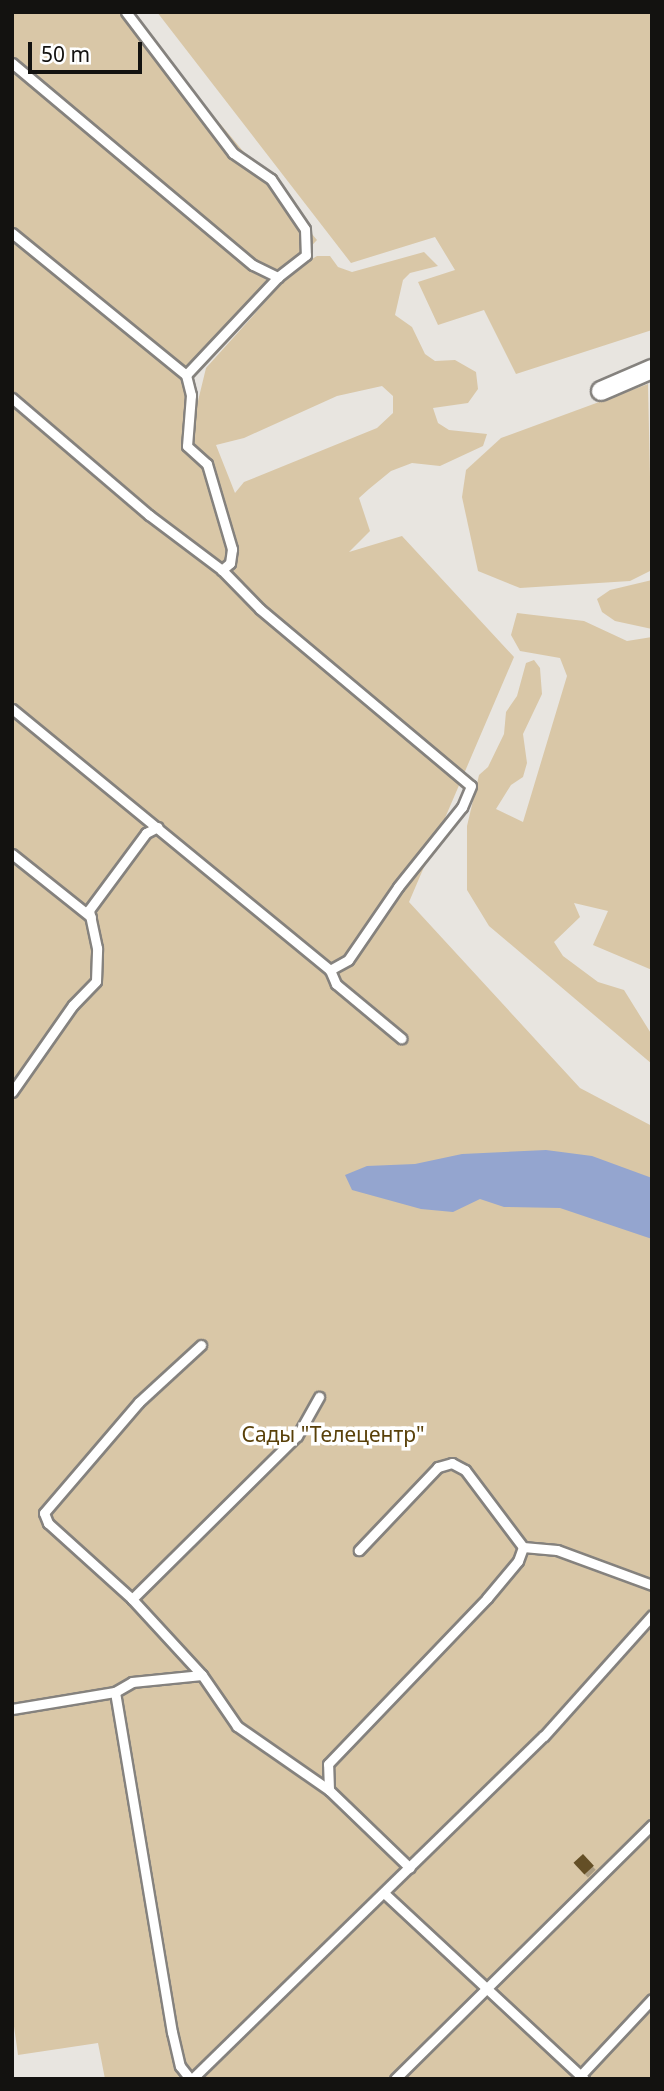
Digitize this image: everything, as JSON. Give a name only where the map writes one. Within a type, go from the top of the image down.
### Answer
[{"type":"street","points":[[601,391],[652,369]]},
{"type":"lane","points":[[126,12],[233,153],[271,179],[305,229],[306,255],[278,277],[186,376]]},
{"type":"lane","points":[[12,64],[253,265],[278,277]]},
{"type":"lane","points":[[12,233],[186,376],[191,395],[187,446],[207,464],[232,549],[230,563],[222,570]]},
{"type":"lane","points":[[12,398],[149,516],[222,570],[260,609],[471,786],[462,807],[398,887],[348,960],[330,970]]},
{"type":"lane","points":[[12,709],[330,970],[336,984],[401,1038]]},
{"type":"lane","points":[[12,1093],[74,1005],[96,981],[89,910],[146,833],[158,827]]},
{"type":"lane","points":[[12,854],[91,917]]},
{"type":"lane","points":[[201,1345],[139,1402],[44,1513],[48,1523],[132,1599],[202,1675],[237,1726],[329,1790],[410,1867]]},
{"type":"lane","points":[[132,1599],[297,1436],[319,1397]]},
{"type":"lane","points":[[359,1550],[438,1466],[452,1463],[465,1470],[523,1547],[557,1550],[652,1585]]},
{"type":"lane","points":[[329,1790],[328,1764],[486,1598],[518,1561],[523,1547]]},
{"type":"lane","points":[[115,1692],[172,2032],[180,2066],[191,2079],[544,1736],[652,1615]]},
{"type":"lane","points":[[12,1709],[115,1692],[132,1682],[202,1675]]},
{"type":"lane","points":[[395,2079],[488,1991],[652,1825]]},
{"type":"lane","points":[[384,1893],[581,2078],[652,1999]]},
{"type":"green space","name":"Сады \"Телецентр\"","points":[[12,12],[127,12],[317,240],[189,376],[198,401],[206,368],[295,269],[317,256],[330,256],[338,267],[352,272],[424,252],[438,266],[410,273],[403,280],[395,315],[412,327],[425,354],[435,361],[455,360],[476,372],[478,389],[468,403],[433,408],[438,423],[449,430],[487,434],[483,446],[440,466],[412,463],[391,471],[359,498],[370,531],[349,552],[402,536],[514,657],[409,902],[580,1088],[652,1126],[652,2079],[105,2079],[98,2043],[18,2055],[12,2012]],"holes":[[[382,386],[393,396],[393,413],[377,428],[244,482],[235,493],[216,445],[244,438],[337,396]]]},
{"type":"green space","points":[[157,12],[652,12],[652,330],[516,374],[484,310],[438,325],[418,282],[455,270],[435,237],[351,263]]},
{"type":"green space","points":[[648,384],[652,570],[630,581],[520,588],[478,571],[462,497],[466,470],[501,438]]},
{"type":"green space","points":[[652,580],[652,629],[615,621],[602,612],[597,599],[610,590]]},
{"type":"green space","points":[[517,613],[584,621],[627,641],[652,637],[652,970],[593,945],[608,911],[574,903],[580,917],[554,942],[563,956],[598,982],[624,990],[652,1035],[652,1064],[489,926],[467,890],[467,826],[479,775],[488,767],[504,734],[506,712],[517,696],[526,663],[534,660],[540,668],[542,694],[523,734],[527,763],[523,777],[511,785],[496,809],[523,822],[567,676],[560,658],[520,651],[511,635]]},
{"type":"water","points":[[546,1150],[592,1156],[652,1178],[652,1239],[560,1208],[504,1207],[480,1199],[453,1212],[421,1209],[352,1190],[345,1175],[367,1166],[415,1164],[462,1154]]},
{"type":"building","points":[[583,1854],[594,1866],[584,1875],[573,1863]]}]
